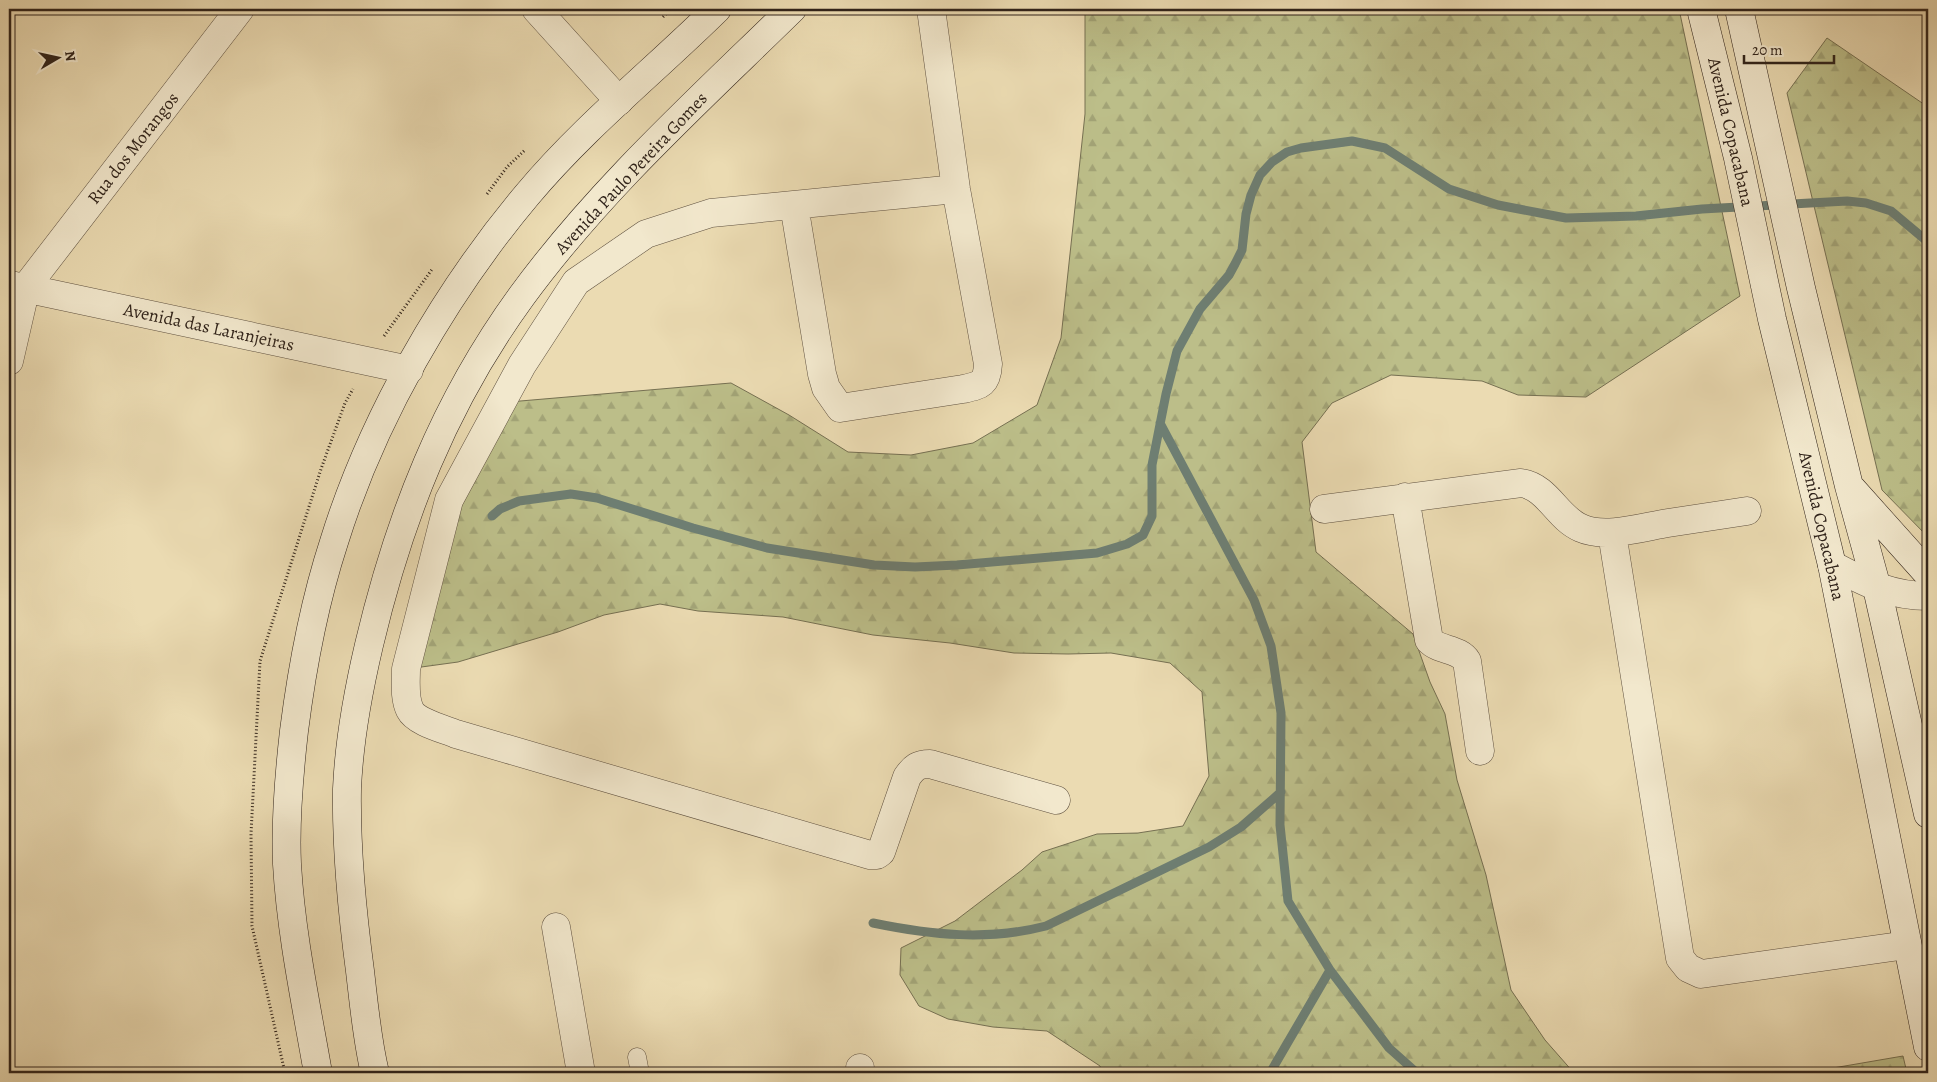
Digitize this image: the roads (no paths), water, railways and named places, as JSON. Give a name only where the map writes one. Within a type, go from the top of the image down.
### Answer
[{"type":"street","name":"Rua dos Morangos","points":[[17,286],[240,9]]},
{"type":"street","points":[[536,9],[619,101]]},
{"type":"street","points":[[318,1073],[296,942],[287,863],[288,793],[298,702],[313,624],[333,543],[370,448],[410,370],[451,298],[498,230],[552,168],[619,101],[717,9]]},
{"type":"street","name":"Avenida Paulo Pereira Gomes","points":[[375,1073],[366,1022],[349,871],[347,788],[354,724],[372,633],[388,574],[414,493],[446,421],[486,349],[571,233],[633,166],[792,9]]},
{"type":"street","points":[[794,205],[822,374],[826,388],[840,408],[975,386],[984,381],[987,375],[988,364],[956,189],[931,9]]},
{"type":"street","name":"Avenida Copacabana","points":[[1701,9],[1738,158],[1772,319],[1832,565],[1928,1047]]},
{"type":"street","name":"Avenida Copacabana","points":[[1739,9],[1801,288],[1877,588],[1928,814]]},
{"type":"street","points":[[956,189],[711,213],[646,234],[576,282],[522,364],[449,500],[406,669],[406,693],[410,711],[426,722],[456,734],[870,854],[877,855],[881,852],[907,777],[913,768],[921,764],[930,764],[1056,800]]},
{"type":"street","points":[[9,361],[17,286]]},
{"type":"street","name":"Avenida das Laranjeiras","points":[[17,286],[410,370]]},
{"type":"street","points":[[1324,509],[1521,483],[1536,487],[1572,523],[1581,528],[1612,532],[1747,511]]},
{"type":"street","points":[[1850,486],[1928,574]]},
{"type":"street","points":[[1405,497],[1429,640],[1435,645],[1460,654],[1467,661],[1480,751]]},
{"type":"street","points":[[1612,532],[1680,958],[1688,968],[1701,974],[1907,945]]},
{"type":"street","points":[[1832,565],[1877,588],[1902,594],[1928,596]]},
{"type":"street","points":[[556,927],[580,1073]]},
{"type":"waterway","points":[[492,516],[500,509],[519,501],[571,494],[597,498],[693,528],[767,548],[874,565],[915,567],[1097,553],[1127,544],[1143,535],[1152,516],[1152,465],[1166,394],[1177,351],[1200,309],[1229,275],[1242,250],[1246,214],[1251,195],[1260,175],[1272,162],[1287,152],[1301,148],[1352,141],[1385,148],[1449,189],[1498,205],[1566,218],[1636,216],[1702,209],[1847,201],[1866,203],[1891,211],[1928,242]]},
{"type":"waterway","points":[[1160,423],[1254,600],[1271,646],[1281,713],[1280,825],[1288,901],[1330,970],[1389,1048],[1417,1073]]},
{"type":"waterway","points":[[873,923],[916,931],[960,935],[1003,934],[1046,926],[1209,847],[1241,827],[1281,792]]},
{"type":"waterway","points":[[1270,1073],[1330,970]]}]
